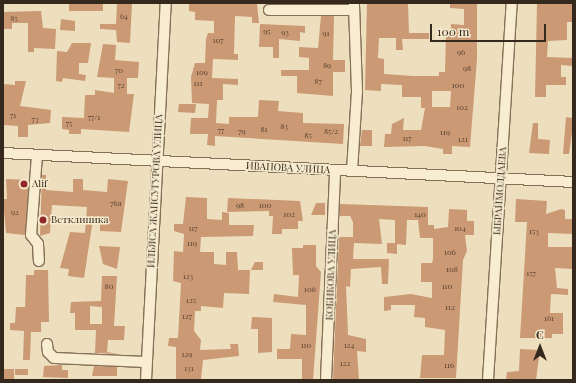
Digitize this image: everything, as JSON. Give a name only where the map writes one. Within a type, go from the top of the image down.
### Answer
[{"type":"street","name":"ИЛЬЯСА ЖАНСУГУРОВА УЛИЦА","points":[[146,380],[166,3]]},
{"type":"street","name":"ЫБРАЙМОЛДАЕВА","points":[[488,380],[512,3]]},
{"type":"street","points":[[270,10],[353,7],[357,91],[352,171]]},
{"type":"street","name":"ИВАНОВА УЛИЦА","points":[[3,153],[573,182]]},
{"type":"street","points":[[38,155],[31,235],[38,244],[39,262]]},
{"type":"street","name":"КОБИКОВА УЛИЦА","points":[[326,380],[335,170]]},
{"type":"street","points":[[47,344],[48,352],[54,358],[146,362]]},
{"type":"building","points":[[69,3],[103,3],[103,11],[69,11]]},
{"type":"building","points":[[117,3],[132,3],[130,43],[117,42],[116,30],[100,29],[100,24],[116,24]]},
{"type":"building","points":[[189,3],[257,3],[259,23],[252,23],[252,17],[235,16],[234,54],[238,54],[238,60],[213,59],[212,78],[238,79],[238,85],[223,84],[223,100],[217,100],[216,123],[229,124],[229,117],[258,117],[259,100],[279,101],[278,111],[303,113],[303,123],[344,124],[343,144],[215,136],[215,146],[207,145],[208,134],[190,134],[191,118],[208,118],[209,104],[192,103],[191,77],[195,63],[205,63],[206,39],[208,33],[214,33],[214,21],[195,20],[195,12],[189,11]]},
{"type":"building","points":[[367,3],[408,3],[409,33],[429,33],[429,39],[402,39],[403,50],[396,50],[396,38],[379,38],[378,58],[384,59],[384,74],[439,76],[439,72],[445,72],[446,34],[451,34],[451,24],[464,25],[464,9],[450,8],[450,3],[477,3],[477,59],[470,147],[452,146],[452,154],[443,154],[443,149],[425,146],[384,147],[385,134],[391,134],[392,124],[404,118],[403,130],[421,130],[425,108],[421,108],[421,97],[402,97],[402,85],[381,84],[381,91],[365,90]],"holes":[[[432,91],[451,91],[450,107],[432,107]]]},
{"type":"building","points":[[537,3],[573,3],[573,22],[567,22],[567,40],[548,41],[547,57],[573,58],[573,66],[561,65],[561,77],[566,77],[566,85],[546,85],[546,97],[535,97]]},
{"type":"building","points":[[41,11],[43,28],[56,29],[55,49],[34,48],[34,52],[28,52],[28,23],[12,23],[12,29],[3,29],[3,12]]},
{"type":"building","points":[[321,16],[334,16],[333,60],[345,60],[345,72],[333,72],[333,96],[297,93],[297,76],[281,76],[281,70],[309,70],[309,58],[299,57],[299,47],[318,48]]},
{"type":"building","points":[[61,19],[75,21],[75,31],[60,30]]},
{"type":"building","points":[[260,24],[305,26],[305,33],[300,32],[300,41],[279,39],[279,58],[273,58],[273,47],[259,47]]},
{"type":"building","points":[[72,43],[91,43],[88,63],[79,63],[79,74],[86,75],[85,81],[63,78],[62,82],[56,81],[57,51],[67,52]]},
{"type":"building","points":[[103,44],[116,45],[115,60],[139,62],[138,78],[127,78],[127,94],[134,94],[129,132],[81,129],[81,134],[69,134],[69,130],[62,129],[62,117],[84,118],[85,95],[95,95],[95,90],[114,93],[114,78],[97,77]]},
{"type":"building","points":[[15,81],[26,81],[20,106],[51,110],[50,123],[28,125],[28,137],[18,137],[18,126],[3,125],[3,84],[15,85]]},
{"type":"building","points":[[179,104],[196,104],[195,113],[178,112]]},
{"type":"building","points":[[566,117],[572,118],[573,125],[569,154],[563,154]]},
{"type":"building","points":[[533,123],[538,123],[538,139],[550,140],[549,154],[529,153]]},
{"type":"building","points":[[362,130],[372,130],[372,146],[360,146]]},
{"type":"building","points":[[42,175],[46,175],[46,190],[73,192],[73,179],[83,179],[83,190],[107,192],[108,179],[128,181],[121,232],[100,231],[100,220],[93,219],[84,278],[68,276],[69,269],[60,268],[70,232],[85,233],[87,207],[52,205],[50,233],[40,236]]},
{"type":"building","points":[[6,179],[29,180],[25,235],[6,233],[3,199],[7,199]]},
{"type":"building","points":[[186,197],[207,198],[207,219],[222,220],[222,212],[229,213],[229,225],[254,225],[253,236],[201,237],[200,252],[214,252],[214,264],[226,265],[226,252],[237,252],[238,270],[250,270],[249,294],[224,293],[223,308],[201,306],[201,311],[195,311],[194,331],[201,340],[200,350],[231,349],[230,344],[238,344],[239,356],[203,360],[201,379],[176,380],[176,347],[168,346],[169,338],[178,338],[181,283],[173,281],[174,251],[183,252],[184,234],[174,231],[174,224],[183,224]]},
{"type":"building","points":[[228,198],[300,201],[303,221],[298,221],[298,229],[282,229],[282,234],[272,234],[273,216],[269,216],[269,211],[227,212]]},
{"type":"building","points":[[516,199],[547,201],[546,214],[561,209],[565,210],[565,219],[573,219],[573,234],[548,233],[548,247],[573,247],[573,269],[555,268],[557,288],[568,289],[568,295],[551,294],[550,313],[563,313],[563,334],[552,334],[552,338],[520,338],[527,222],[515,222]]},
{"type":"building","points":[[316,203],[325,203],[325,215],[311,215]]},
{"type":"building","points":[[340,204],[428,207],[428,225],[434,225],[434,229],[448,227],[449,209],[467,210],[467,221],[474,221],[474,235],[465,235],[467,251],[463,260],[456,378],[420,378],[422,355],[444,355],[445,330],[425,327],[425,318],[414,317],[415,305],[391,305],[391,310],[384,311],[384,297],[411,294],[432,298],[432,282],[421,282],[421,263],[432,263],[433,238],[420,238],[418,220],[407,220],[406,245],[397,244],[397,254],[387,253],[387,243],[395,243],[395,220],[379,219],[382,244],[354,243],[353,259],[389,259],[388,284],[382,284],[381,267],[351,269],[350,287],[346,286],[348,335],[366,339],[366,352],[357,351],[359,380],[333,380],[339,237],[353,237],[353,222],[350,216],[340,216]]},
{"type":"building","points":[[303,245],[316,245],[316,266],[321,272],[313,380],[302,380],[302,359],[277,359],[277,349],[290,349],[291,334],[306,335],[306,305],[273,302],[274,294],[298,297],[299,275],[293,275],[292,248],[303,248]]},
{"type":"building","points":[[99,246],[120,247],[117,269],[103,264]]},
{"type":"building","points":[[255,262],[263,262],[263,270],[251,270]]},
{"type":"building","points":[[34,270],[48,270],[49,322],[41,322],[41,332],[31,332],[30,360],[23,360],[24,331],[10,330],[10,323],[15,323],[16,307],[25,307],[26,275],[34,275]]},
{"type":"building","points":[[102,276],[117,276],[114,326],[125,326],[124,340],[108,340],[107,352],[118,354],[95,353],[96,330],[75,330],[75,313],[70,313],[71,302],[101,301]],"holes":[[[90,306],[102,307],[102,324],[90,324]]]},
{"type":"building","points":[[252,317],[272,318],[272,352],[258,353],[258,329],[251,329]]},
{"type":"building","points":[[520,349],[540,350],[536,380],[506,380],[507,372],[519,371]]},
{"type":"building","points":[[62,365],[62,370],[68,370],[68,378],[43,377],[44,366]]},
{"type":"building","points":[[94,366],[117,367],[117,376],[92,376]]},
{"type":"building","points":[[3,369],[14,369],[14,380],[3,380]]},
{"type":"building","points":[[15,369],[28,369],[28,375],[15,375]]},
{"type":"place","name":"Alif","points":[[24,184]]},
{"type":"place","name":"Ветклиника","points":[[43,220]]}]
